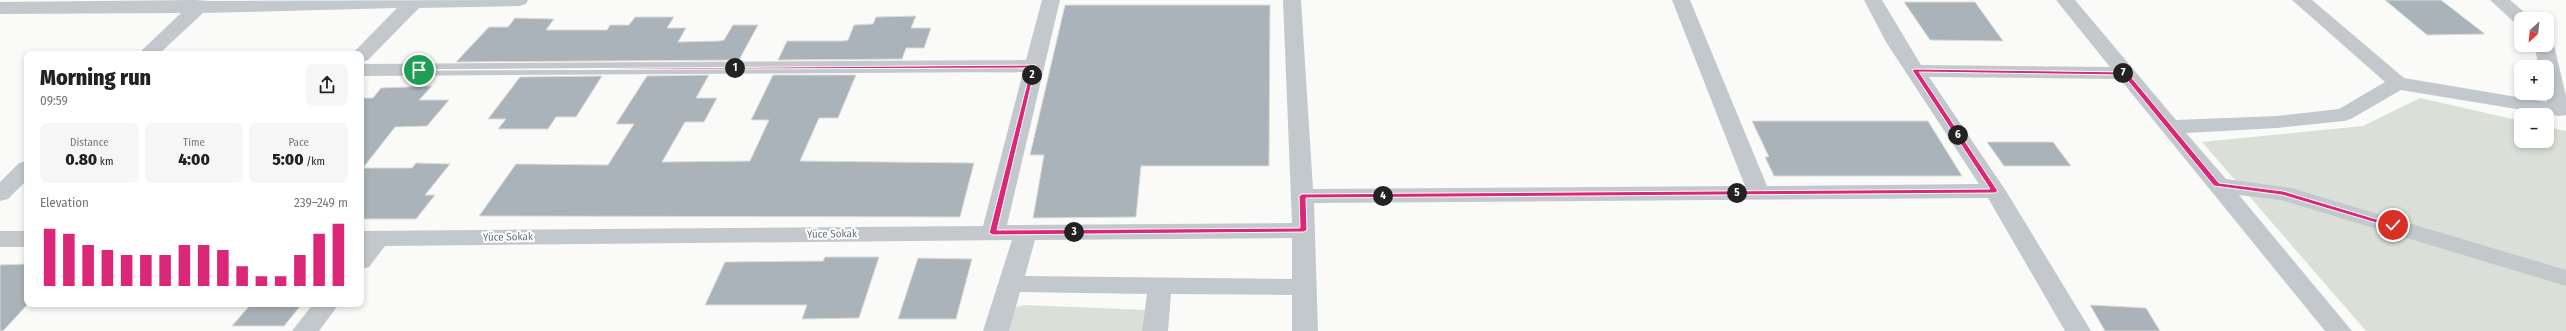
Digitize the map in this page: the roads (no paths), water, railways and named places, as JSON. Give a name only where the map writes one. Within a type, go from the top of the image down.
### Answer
[{"type":"street","points":[[0,8],[518,0]]},
{"type":"street","points":[[993,233],[1050,0]]},
{"type":"street","points":[[1292,0],[1304,230],[1305,331]]},
{"type":"street","points":[[1681,0],[1759,193]]},
{"type":"street","points":[[1873,0],[1915,70],[1995,191],[2078,331]]},
{"type":"street","points":[[2065,0],[2216,185],[2339,331]]},
{"type":"street","points":[[2301,0],[2398,84],[2559,110],[2546,52]]},
{"type":"street","points":[[2499,0],[2514,12]]},
{"type":"street","points":[[364,53],[415,1]]},
{"type":"street","points":[[151,51],[201,4]]},
{"type":"street","points":[[364,70],[1034,66]]},
{"type":"street","points":[[1915,70],[2125,73]]},
{"type":"street","points":[[2169,127],[2277,122],[2344,115],[2398,84]]},
{"type":"street","points":[[0,194],[24,171]]},
{"type":"street","points":[[2216,185],[2283,193],[2566,278]]},
{"type":"street","points":[[1302,196],[1995,191]]},
{"type":"street","name":"Yüce Sokak","points":[[370,238],[1304,230]]},
{"type":"street","points":[[996,331],[1026,232]]},
{"type":"street","points":[[364,253],[370,238]]},
{"type":"street","points":[[0,239],[24,239]]},
{"type":"street","points":[[1010,284],[1304,288]]},
{"type":"street","points":[[1155,331],[1160,286]]},
{"type":"street","points":[[305,331],[324,307]]}]
